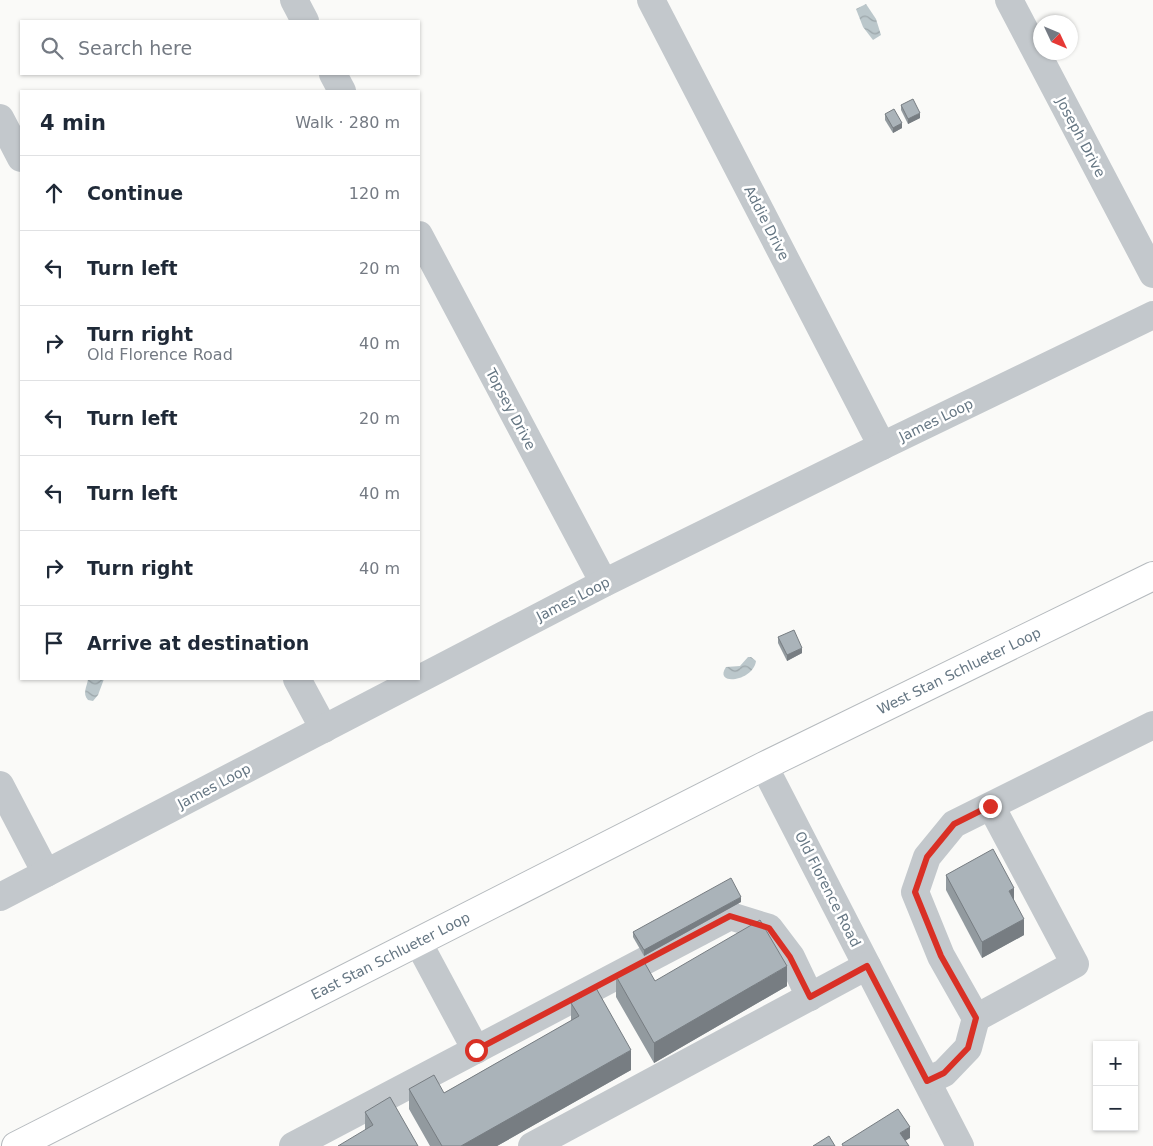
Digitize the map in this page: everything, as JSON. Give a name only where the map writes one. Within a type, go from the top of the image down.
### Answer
[{"type":"main road","name":"West Stan Schlueter Loop","points":[[764,766],[1153,576]]},
{"type":"main road","name":"East Stan Schlueter Loop","points":[[16,1146],[764,766]]},
{"type":"street","points":[[294,0],[304,20]]},
{"type":"street","name":"Addie Drive","points":[[651,0],[882,446]]},
{"type":"street","name":"Joseph Drive","points":[[1009,0],[1153,274]]},
{"type":"street","points":[[334,75],[341,90]]},
{"type":"street","points":[[0,118],[20,156]]},
{"type":"street","name":"Topsey Drive","points":[[420,237],[604,583]]},
{"type":"street","name":"James Loop","points":[[420,678],[604,583],[882,446],[1153,316]]},
{"type":"street","points":[[298,680],[324,728]]},
{"type":"street","name":"James Loop","points":[[0,897],[417,680]]},
{"type":"street","points":[[927,1081],[944,1073],[968,1048],[976,1018],[941,956],[915,892],[927,857],[954,824],[1153,725]]},
{"type":"street","name":"Old Florence Road","points":[[764,766],[960,1146]]},
{"type":"street","points":[[0,785],[46,873]]},
{"type":"street","points":[[976,1018],[1075,964],[990,806]]},
{"type":"street","points":[[293,1146],[730,916],[769,928],[790,957],[810,997]]},
{"type":"street","points":[[418,942],[476,1050]]},
{"type":"street","points":[[532,1146],[867,966]]},
{"type":"water","points":[[866,4],[876,19],[881,35],[873,40],[863,27],[856,9]]},
{"type":"water","points":[[748,657],[756,661],[748,673],[735,679],[725,677],[723,673],[726,667],[740,666]]},
{"type":"water","points":[[88,680],[104,680],[98,695],[93,701],[88,700],[85,690]]},
{"type":"building","points":[[913,99],[920,113],[908,119],[901,105]]},
{"type":"building","points":[[894,109],[902,123],[893,128],[885,114]]},
{"type":"building","points":[[794,630],[802,648],[787,655],[778,637]]},
{"type":"building","points":[[993,849],[1014,888],[1009,891],[1024,919],[982,942],[946,875]]},
{"type":"building","points":[[731,878],[741,897],[644,950],[633,932]]},
{"type":"building","points":[[760,920],[787,966],[654,1043],[616,976],[643,960],[655,981]]},
{"type":"building","points":[[596,988],[631,1050],[461,1146],[442,1146],[409,1089],[434,1075],[444,1093],[579,1016],[571,1003]]},
{"type":"building","points":[[390,1097],[418,1146],[338,1146],[373,1125],[365,1112]]},
{"type":"building","points":[[898,1109],[910,1127],[900,1133],[909,1146],[843,1146],[842,1144]]},
{"type":"building","points":[[829,1136],[835,1146],[813,1146]]},
{"type":"route","points":[[476,1050],[730,916],[769,928],[790,957],[810,997],[867,966],[927,1081],[944,1073],[968,1048],[976,1018],[941,956],[915,892],[927,857],[954,824],[990,806]]}]
